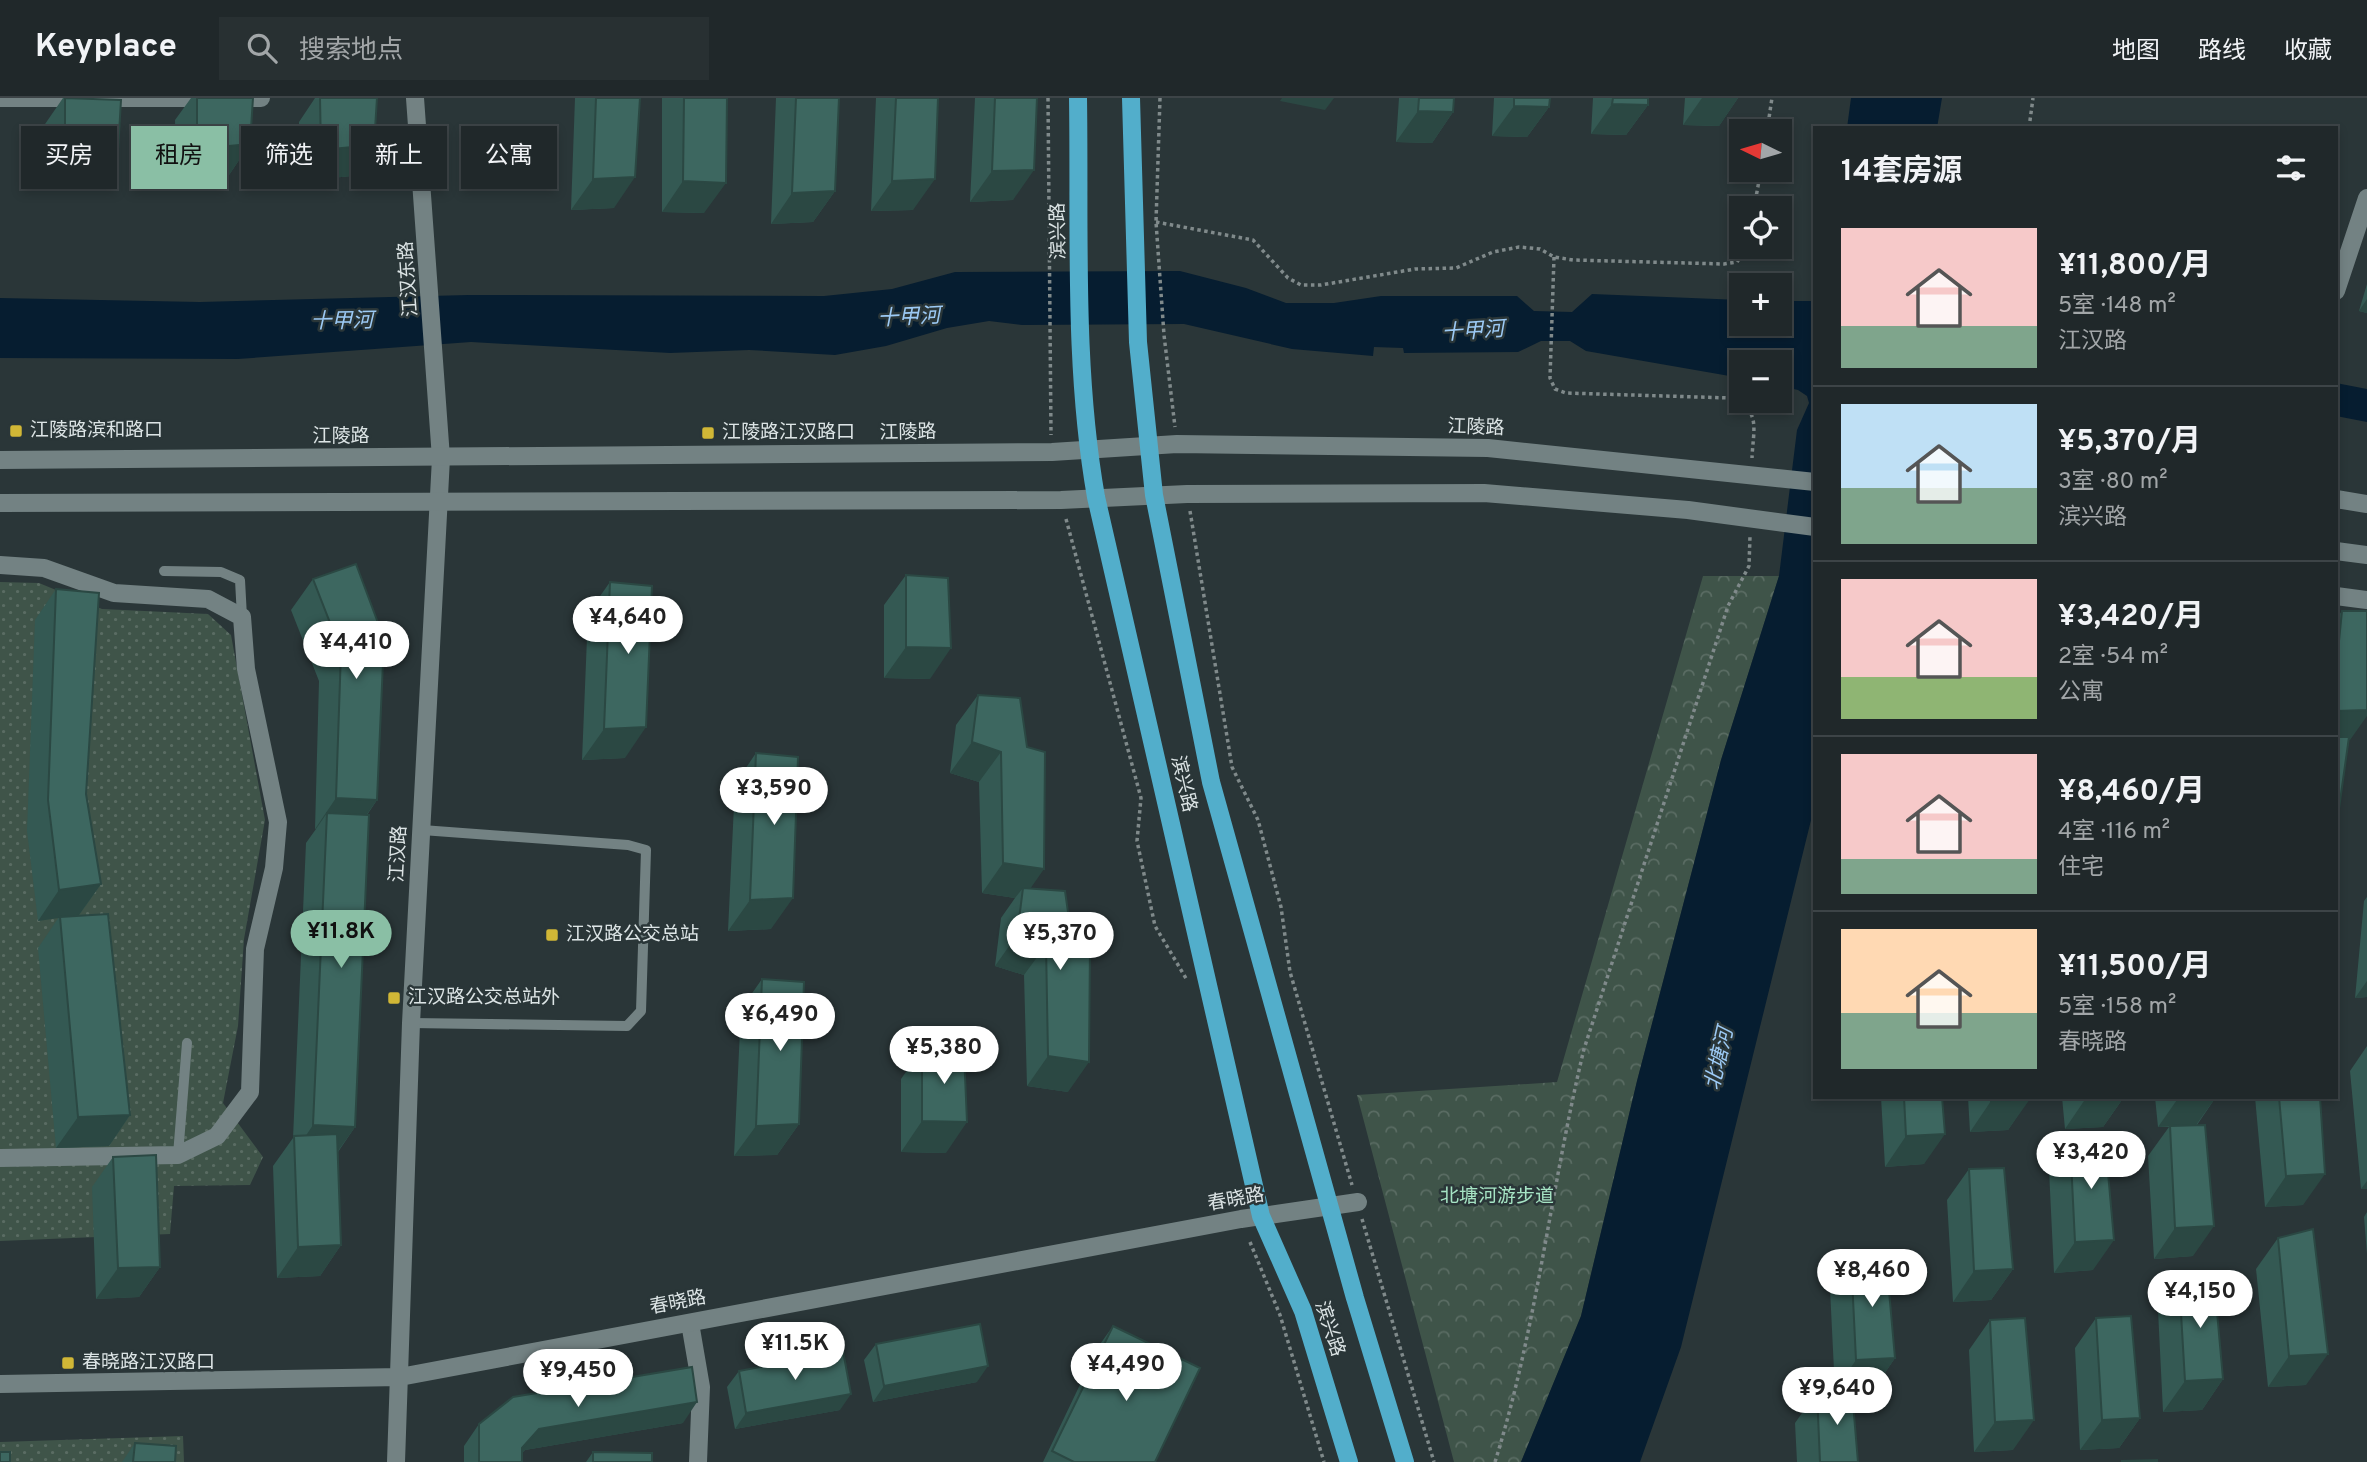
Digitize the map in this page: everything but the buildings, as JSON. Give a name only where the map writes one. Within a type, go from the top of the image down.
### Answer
[{"type":"main road","name":"滨兴路","points":[[1077,98],[1081,342],[1088,449],[1096,496],[1261,1216],[1303,1311],[1349,1462]]},
{"type":"main road","name":"滨兴路","points":[[1131,98],[1138,342],[1154,495],[1211,782],[1355,1298],[1405,1462]]},
{"type":"street","points":[[0,99],[261,98]]},
{"type":"street","name":"江汉东路","points":[[415,98],[430,271],[441,458]]},
{"type":"street","points":[[2338,285],[2367,198]]},
{"type":"street","name":"江陵路","points":[[0,460],[1052,453],[1177,444],[1488,448],[1698,467],[1813,482]]},
{"type":"street","name":"江汉路","points":[[396,1462],[411,1023],[441,458]]},
{"type":"street","points":[[0,503],[1061,500],[1096,496],[1187,494],[1484,493],[1688,510],[1813,527]]},
{"type":"street","points":[[2338,499],[2367,504]]},
{"type":"street","points":[[2338,551],[2367,555]]},
{"type":"street","points":[[0,565],[44,568],[114,593],[208,599],[242,617],[246,668],[278,822],[274,868],[255,949],[250,1092],[217,1136],[177,1155],[0,1158]]},
{"type":"street","points":[[2338,596],[2367,600]]},
{"type":"street","name":"春晓路","points":[[0,1384],[400,1377],[1241,1219],[1357,1202]]},
{"type":"street","points":[[690,1322],[701,1387],[698,1462]]},
{"type":"lane","points":[[164,571],[221,572],[240,580],[242,617]]},
{"type":"lane","points":[[411,1023],[627,1026],[641,1011],[646,850],[628,845],[422,830]]},
{"type":"lane","points":[[177,1155],[187,1043]]},
{"type":"path","points":[[1048,98],[1052,453]]},
{"type":"path","points":[[1160,98],[1156,222],[1177,444]]},
{"type":"path","points":[[1769,119],[1772,98]]},
{"type":"path","points":[[2029,126],[2033,98]]},
{"type":"path","points":[[1156,222],[1253,240],[1288,278],[1301,285],[1321,285],[1415,269],[1456,268],[1493,252],[1519,247],[1540,249],[1554,257],[1724,264],[1737,262],[1739,259]]},
{"type":"path","points":[[1554,257],[1550,370],[1555,389],[1566,393],[1730,398],[1745,403],[1753,414],[1752,469]]},
{"type":"path","points":[[1187,494],[1232,767],[1258,820],[1281,908],[1290,972],[1433,1459]]},
{"type":"path","points":[[1061,500],[1140,798],[1137,841],[1155,926],[1189,985]]},
{"type":"path","points":[[1495,1462],[1516,1397],[1541,1274],[1567,1117],[1584,1049],[1728,606],[1749,566],[1750,524]]},
{"type":"path","points":[[1241,1219],[1280,1315],[1324,1462]]},
{"type":"green space","name":"北塘河游步道","points":[[1703,576],[1779,576],[1721,760],[1637,1081],[1581,1316],[1521,1462],[1454,1462],[1357,1095],[1557,1082]]},
{"type":"green space","points":[[0,582],[39,583],[102,609],[208,614],[231,635],[265,820],[244,939],[238,1026],[223,1103],[263,1157],[250,1185],[174,1186],[170,1234],[0,1241]]},
{"type":"green space","points":[[183,1436],[184,1462],[0,1462],[0,1442]]},
{"type":"water","points":[[1851,98],[1942,98],[1937,126],[1847,126]]},
{"type":"water","points":[[1180,271],[1246,288],[1286,303],[1334,303],[1381,296],[1517,296],[1534,311],[1572,312],[1592,294],[1729,300],[1729,336],[1792,336],[1792,301],[1813,301],[1813,812],[1681,1347],[1640,1462],[1521,1462],[1581,1316],[1637,1081],[1721,760],[1779,576],[1797,430],[1809,403],[1807,396],[1792,389],[1792,350],[1729,350],[1729,376],[1586,351],[1570,341],[1541,341],[1518,352],[1404,353],[1403,348],[1374,347],[1373,356],[1292,349],[1184,324],[1022,325],[989,321],[947,328],[886,346],[835,355],[749,350],[670,353],[471,342],[238,359],[0,358],[0,298],[200,302],[468,295],[824,296],[892,289],[955,272]]},
{"type":"water","points":[[2338,383],[2367,389],[2367,422],[2338,416]]},
{"type":"place","name":"江陵路滨和路口","points":[[16,431]]},
{"type":"place","name":"江陵路江汉路口","points":[[708,433]]},
{"type":"place","name":"江汉路公交总站","points":[[552,935]]},
{"type":"place","name":"江汉路公交总站外","points":[[394,998]]},
{"type":"place","name":"春晓路江汉路口","points":[[68,1363]]},
{"type":"water label","name":"十甲河","points":[[909,318]]},
{"type":"water label","name":"十甲河","points":[[342,322]]},
{"type":"water label","name":"十甲河","points":[[1473,332]]},
{"type":"water label","name":"北塘河","points":[[1720,1059]]}]
